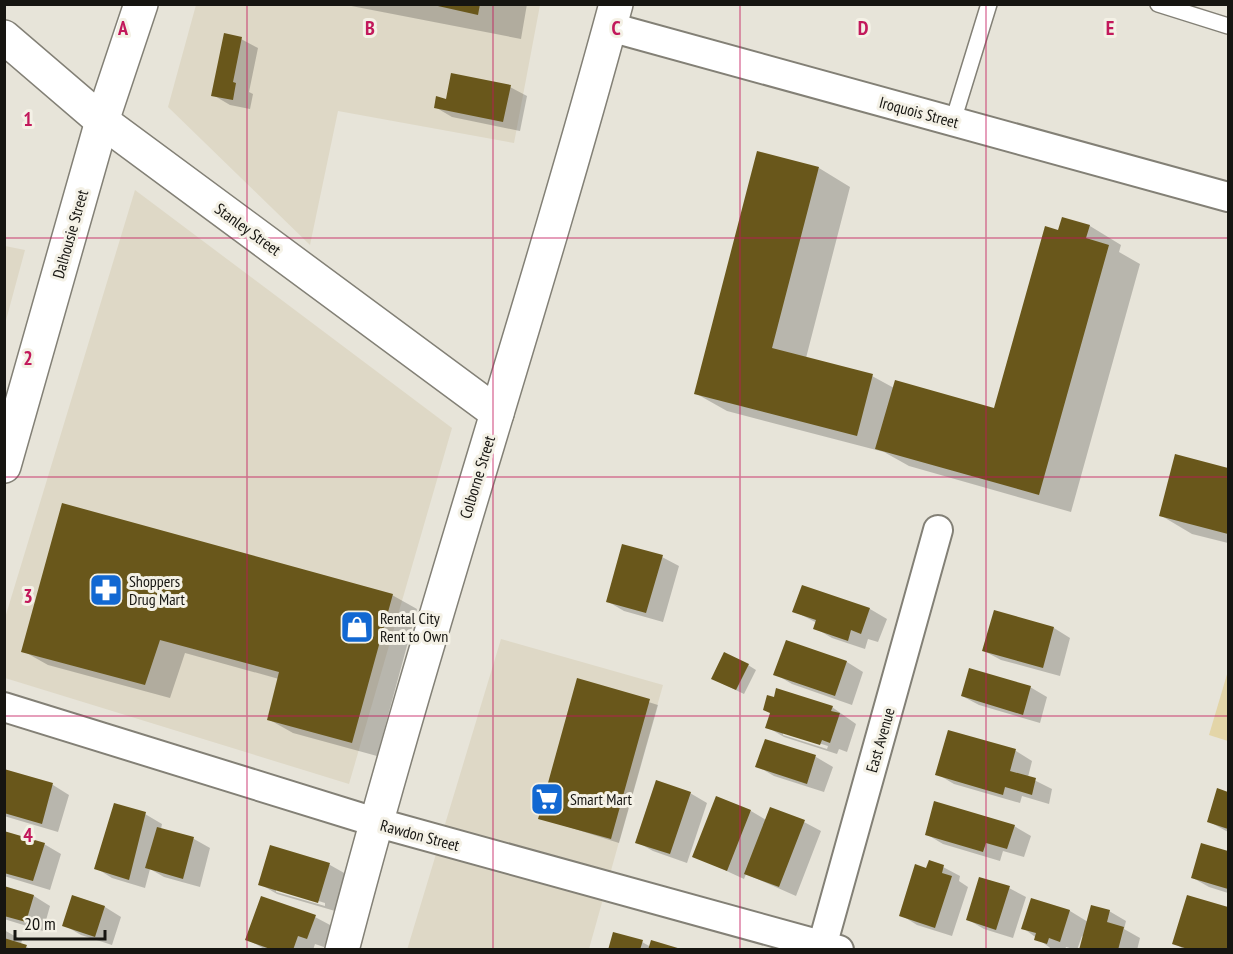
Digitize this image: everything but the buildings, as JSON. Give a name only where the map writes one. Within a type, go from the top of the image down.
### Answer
[{"type":"main road","name":"Dalhousie Street","points":[[4,466],[102,121],[141,4]]},
{"type":"main road","name":"Colborne Street","points":[[342,950],[375,822],[613,16]]},
{"type":"main road","name":"Stanley Street","points":[[4,37],[102,121],[497,413]]},
{"type":"street","name":"Iroquois Street","points":[[613,16],[952,121],[1228,197]]},
{"type":"street","name":"East Avenue","points":[[827,948],[938,530]]},
{"type":"street","name":"Rawdon Street","points":[[4,706],[375,822],[827,948]]},
{"type":"lane","points":[[952,121],[989,4]]},
{"type":"lane","points":[[1158,4],[1228,26]]},
{"type":"shaded area","points":[[196,5],[540,5],[514,143],[338,111],[310,245],[168,107]]},
{"type":"shaded area","points":[[135,190],[452,428],[349,784],[5,678],[5,618]]},
{"type":"shaded area","points":[[4,246],[25,250],[5,324]]},
{"type":"shaded area","points":[[501,639],[663,685],[589,949],[407,950]]},
{"type":"shaded area","points":[[1228,671],[1228,741],[1209,735]]},
{"type":"place","name":"Shoppers Drug Mart","points":[[106,590]]},
{"type":"place","name":"Rental City Rent to Own","points":[[357,627]]},
{"type":"place","name":"Smart Mart","points":[[547,799]]}]
